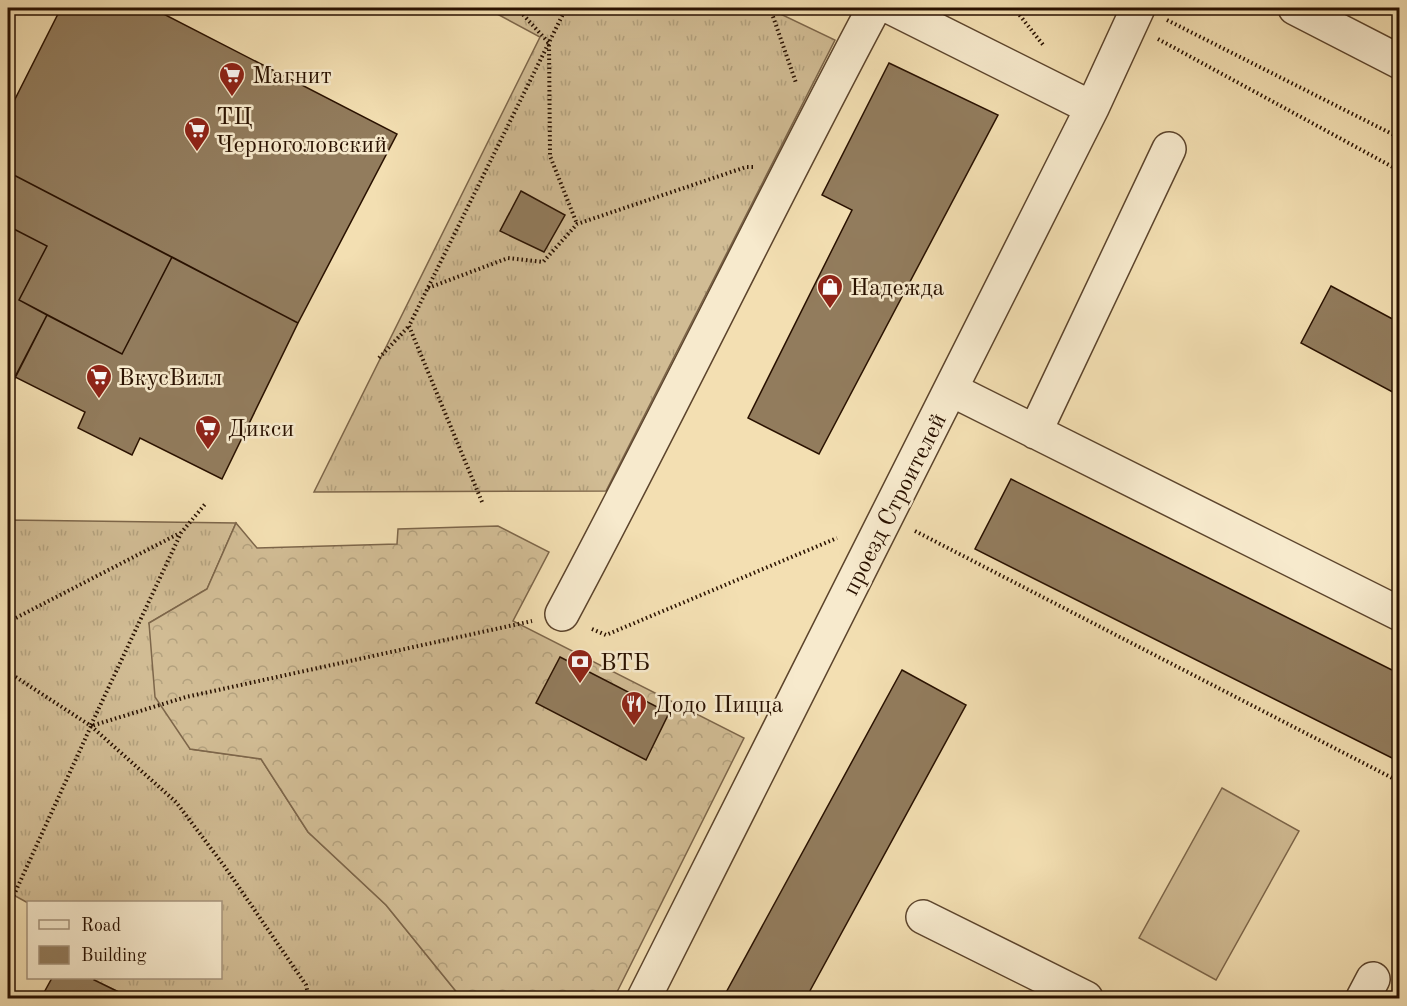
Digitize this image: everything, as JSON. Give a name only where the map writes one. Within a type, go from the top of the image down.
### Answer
[{"type":"street","points":[[562,614],[627,491],[811,126],[874,8]]},
{"type":"street","points":[[892,8],[1092,108]]},
{"type":"street","points":[[1295,8],[1400,62]]},
{"type":"street","name":"проезд Строителей","points":[[644,999],[1092,108],[1144,16]]},
{"type":"street","points":[[1035,432],[1169,149]]},
{"type":"street","points":[[952,390],[1400,614]]},
{"type":"street","points":[[923,917],[1086,999]]},
{"type":"path","points":[[517,8],[549,43],[550,156],[577,225]]},
{"type":"path","points":[[379,358],[409,326],[566,8]]},
{"type":"path","points":[[770,8],[811,126]]},
{"type":"path","points":[[1144,16],[1400,138]]},
{"type":"path","points":[[1144,16],[1400,171]]},
{"type":"path","points":[[427,288],[508,258],[543,262],[577,225],[746,167],[791,166]]},
{"type":"path","points":[[409,326],[482,502]]},
{"type":"path","points":[[8,908],[181,533],[206,503]]},
{"type":"path","points":[[91,726],[186,697],[562,614],[606,635],[887,517],[1400,782]]},
{"type":"path","points":[[8,622],[181,533]]},
{"type":"path","points":[[8,672],[91,726],[176,802],[225,867],[306,985],[309,999]]},
{"type":"green space","points":[[486,8],[768,8],[835,40],[606,491],[314,492],[540,37]]},
{"type":"green space","points":[[8,520],[236,523],[207,589],[149,623],[190,749],[261,759],[308,832],[386,905],[459,995],[459,998],[131,998],[94,980],[222,979],[222,901],[27,902],[8,892]]},
{"type":"green space","points":[[236,523],[257,548],[397,544],[398,529],[498,526],[549,552],[513,621],[744,738],[614,998],[459,998],[459,995],[386,905],[308,832],[261,759],[190,749],[155,697],[149,623],[207,589]]},
{"type":"green space","points":[[1222,788],[1299,831],[1216,980],[1139,938]]},
{"type":"building","name":"ТЦ Черноголовский","points":[[61,8],[152,8],[397,134],[298,323],[8,172],[8,113]]},
{"type":"building","points":[[889,63],[998,115],[819,454],[748,418],[852,210],[822,195]]},
{"type":"building","points":[[8,172],[172,257],[122,354],[19,300],[47,246],[8,226]]},
{"type":"building","points":[[521,191],[565,215],[544,252],[500,231]]},
{"type":"building","points":[[8,226],[47,246],[19,300],[47,315],[8,392]]},
{"type":"building","points":[[172,257],[298,323],[222,479],[140,438],[132,455],[78,428],[85,412],[15,377],[47,315],[122,354]]},
{"type":"building","points":[[1331,286],[1400,323],[1400,396],[1301,343]]},
{"type":"building","points":[[1011,479],[1400,674],[1400,762],[975,549]]},
{"type":"building","points":[[560,657],[669,713],[646,760],[536,703]]},
{"type":"building","points":[[902,670],[966,705],[806,998],[723,998]]},
{"type":"building","points":[[51,979],[94,979],[131,998],[41,998]]},
{"type":"place","name":"Магнит","points":[[232,98]]},
{"type":"place","name":"ТЦ Черноголовский","points":[[197,153]]},
{"type":"place","name":"Надежда","points":[[830,310]]},
{"type":"place","name":"ВкусВилл","points":[[99,400]]},
{"type":"place","name":"Дикси","points":[[208,451]]},
{"type":"place","name":"ВТБ","points":[[580,685]]},
{"type":"place","name":"Додо Пицца","points":[[634,727]]}]
